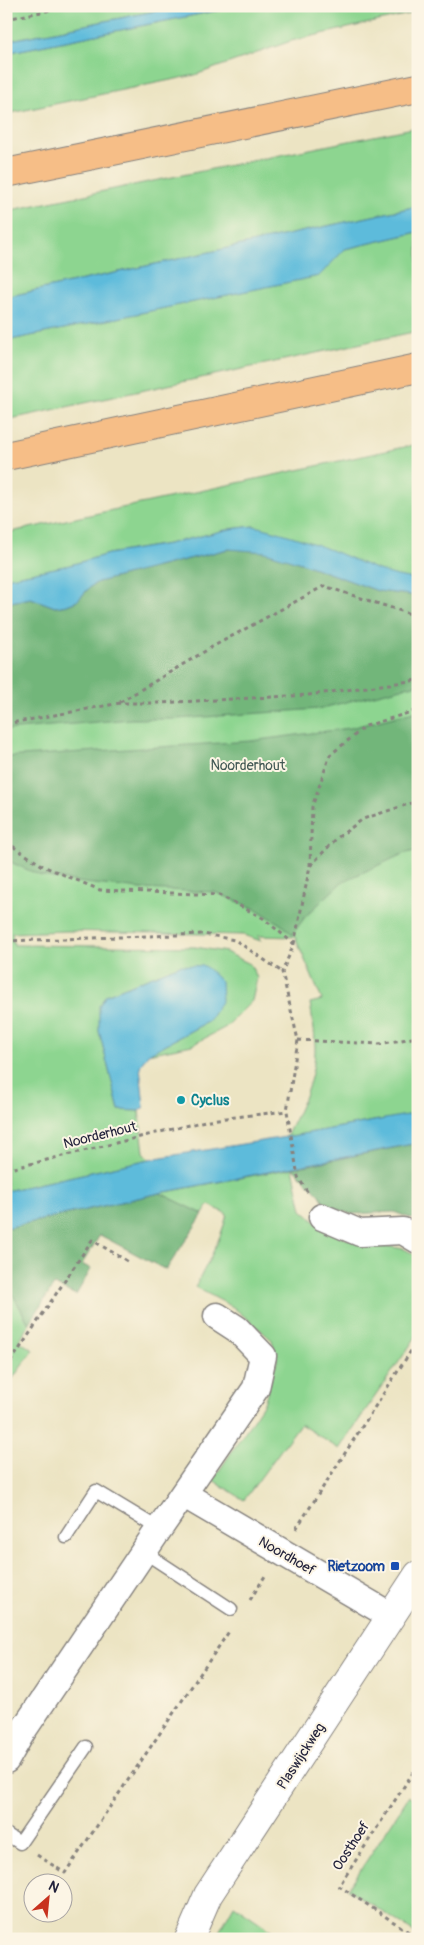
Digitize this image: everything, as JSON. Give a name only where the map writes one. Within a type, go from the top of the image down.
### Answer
[{"type":"highway","points":[[6,173],[418,88]]},
{"type":"highway","points":[[6,456],[418,368]]},
{"type":"street","points":[[322,1217],[360,1233],[403,1231],[418,1240]]},
{"type":"street","points":[[6,1760],[14,1727],[144,1552],[256,1388],[263,1356],[237,1329],[217,1316]]},
{"type":"street","name":"Noordhoef","points":[[183,1494],[391,1616]]},
{"type":"street","name":"Plaswijckweg","points":[[189,1939],[208,1895],[418,1575]]},
{"type":"lane","points":[[66,1537],[96,1491],[159,1529]]},
{"type":"lane","points":[[144,1552],[231,1609]]},
{"type":"lane","points":[[6,1834],[20,1843],[86,1747]]},
{"type":"path","points":[[6,19],[71,6]]},
{"type":"path","points":[[120,703],[212,647],[324,586],[407,613],[418,614]]},
{"type":"path","points":[[6,724],[120,703],[158,703],[309,695],[418,680]]},
{"type":"path","points":[[298,1177],[288,1111],[298,1040],[282,972],[294,944],[310,866],[312,807],[330,755],[366,726],[418,710]]},
{"type":"path","points":[[310,866],[337,838],[363,819],[418,801]]},
{"type":"path","points":[[6,842],[43,866],[100,890],[219,896],[263,918],[294,944]]},
{"type":"path","points":[[6,941],[204,934],[235,940],[282,972]]},
{"type":"path","points":[[298,1040],[379,1044],[418,1037]]},
{"type":"path","name":"Noorderhout","points":[[6,1170],[209,1120],[288,1111]]},
{"type":"path","points":[[6,1369],[92,1240],[127,1261]]},
{"type":"path","name":"Oosthoef","points":[[418,1765],[339,1886],[418,1938]]},
{"type":"green space","points":[[6,6],[180,6],[6,41]]},
{"type":"green space","points":[[240,6],[418,6],[418,12],[291,41],[195,75],[6,114],[6,53]]},
{"type":"green space","points":[[418,127],[418,206],[6,297],[6,211]]},
{"type":"green space","points":[[418,232],[418,331],[6,420],[6,341],[318,276],[345,249]]},
{"type":"green space","name":"Noorderhout","points":[[418,444],[418,1146],[408,1147],[379,1120],[286,1137],[306,1093],[313,1069],[315,1040],[310,1003],[322,1000],[295,937],[258,936],[261,941],[243,935],[67,931],[12,933],[14,945],[195,947],[226,952],[250,964],[257,978],[252,1001],[226,1027],[192,1045],[148,1054],[209,1021],[180,965],[106,995],[99,1031],[119,1110],[139,1111],[144,1152],[150,1159],[6,1191],[6,636],[371,568],[324,548],[254,526],[230,529],[168,544],[108,554],[70,565],[6,578],[6,533]]},
{"type":"green space","points":[[228,549],[265,551],[378,591],[418,596],[418,684],[318,709],[176,719],[131,719],[6,730],[6,603],[31,598],[55,607],[67,605],[77,601],[90,587],[98,582]]},
{"type":"green space","points":[[418,711],[418,850],[403,854],[342,882],[305,917],[292,935],[285,927],[258,910],[215,892],[141,889],[85,883],[41,876],[6,860],[6,757],[251,741],[350,728]]},
{"type":"green space","points":[[418,1074],[418,1113],[416,1113],[411,1091]]},
{"type":"green space","points":[[418,1143],[418,1221],[394,1212],[350,1214],[325,1204],[320,1195],[293,1168]]},
{"type":"green space","points":[[293,1168],[302,1210],[325,1230],[347,1239],[404,1249],[418,1256],[418,1334],[339,1449],[300,1424],[244,1500],[213,1480],[264,1403],[277,1360],[272,1340],[233,1307],[195,1287],[209,1261],[227,1214],[209,1205],[203,1214],[160,1193]]},
{"type":"green space","points":[[160,1193],[203,1214],[166,1270],[100,1235],[82,1264],[91,1269],[76,1295],[54,1285],[29,1324],[6,1282],[6,1228]]},
{"type":"green space","points":[[6,1282],[29,1324],[19,1341],[33,1350],[6,1388]]},
{"type":"green space","points":[[409,1796],[418,1805],[418,1935],[348,1889]]},
{"type":"green space","points":[[234,1905],[275,1933],[274,1939],[215,1939]]},
{"type":"water","points":[[180,6],[240,6],[6,53],[6,41]]},
{"type":"water","points":[[418,206],[418,232],[345,249],[319,276],[6,341],[6,297]]},
{"type":"water","points":[[254,526],[307,541],[387,573],[418,579],[418,596],[378,591],[265,552],[228,549],[98,582],[90,587],[77,601],[67,605],[55,607],[31,598],[6,603],[6,578],[70,565],[108,554],[168,544],[230,529]]},
{"type":"water","points":[[180,965],[205,966],[221,981],[222,1000],[209,1021],[148,1054],[140,1066],[144,1107],[139,1111],[119,1110],[99,1031],[99,1006],[106,995]]},
{"type":"water","points":[[418,1113],[418,1143],[160,1193],[6,1228],[6,1191],[150,1159]]},
{"type":"place","name":"Cyclus","points":[[181,1100]]},
{"type":"place","name":"Rietzoom","points":[[395,1566]]}]
